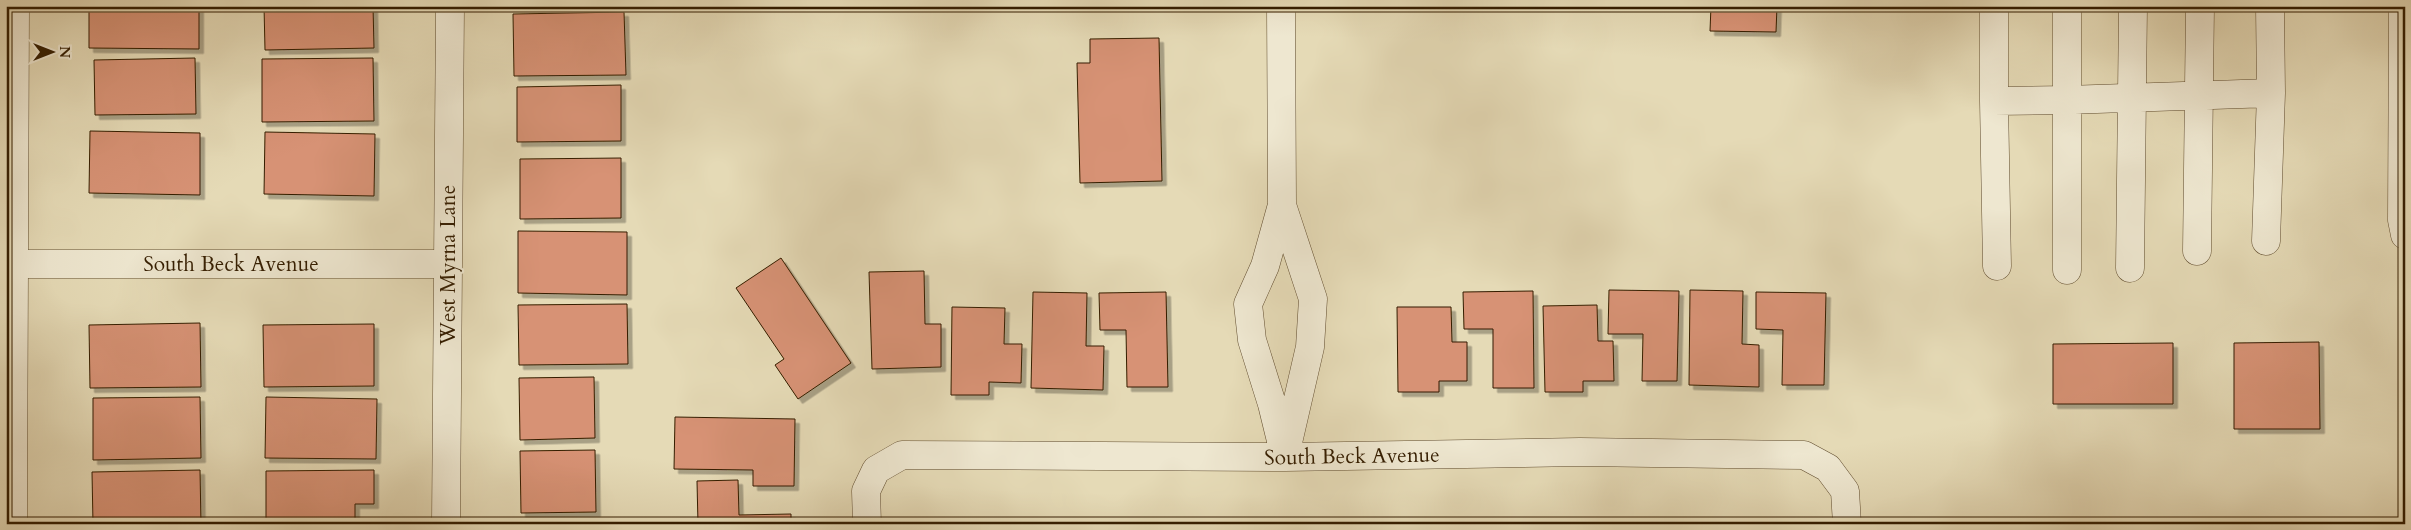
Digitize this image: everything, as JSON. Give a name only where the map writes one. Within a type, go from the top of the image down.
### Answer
[{"type":"street","points":[[13,524],[15,6]]},
{"type":"street","name":"West Myrna Lane","points":[[446,524],[450,6]]},
{"type":"street","points":[[1281,6],[1282,205],[1265,266],[1248,304],[1252,340],[1272,404],[1285,458]]},
{"type":"street","points":[[1994,6],[1997,266]]},
{"type":"street","points":[[2067,6],[2067,270]]},
{"type":"street","points":[[2130,268],[2133,6]]},
{"type":"street","points":[[2197,251],[2200,6]]},
{"type":"street","points":[[2266,241],[2271,93],[2270,6]]},
{"type":"street","points":[[2403,6],[2402,220],[2405,235]]},
{"type":"street","points":[[1994,102],[2271,93]]},
{"type":"street","points":[[1282,205],[1313,299],[1310,347],[1285,458]]},
{"type":"street","name":"South Beck Avenue","points":[[14,264],[448,264]]},
{"type":"street","name":"South Beck Avenue","points":[[867,524],[866,491],[876,470],[902,456],[1285,458],[1580,452],[1804,455],[1828,468],[1845,491],[1846,524]]},
{"type":"building","points":[[89,6],[199,6],[199,49],[89,48]]},
{"type":"building","points":[[264,6],[373,6],[374,48],[265,50]]},
{"type":"building","points":[[1711,6],[1777,6],[1776,32],[1710,31]]},
{"type":"building","points":[[624,12],[626,75],[514,76],[513,14]]},
{"type":"building","points":[[1159,38],[1162,181],[1080,183],[1077,63],[1090,63],[1090,39]]},
{"type":"building","points":[[195,58],[196,114],[95,115],[94,60]]},
{"type":"building","points":[[373,58],[374,121],[262,122],[262,59]]},
{"type":"building","points":[[621,85],[621,141],[517,142],[517,87]]},
{"type":"building","points":[[90,131],[200,133],[200,195],[89,193]]},
{"type":"building","points":[[265,132],[375,134],[374,196],[264,194]]},
{"type":"building","points":[[621,158],[621,218],[520,219],[520,159]]},
{"type":"building","points":[[518,231],[627,232],[627,295],[518,293]]},
{"type":"building","points":[[781,258],[851,363],[798,399],[775,365],[784,359],[736,288]]},
{"type":"building","points":[[924,271],[925,324],[941,324],[941,367],[872,369],[869,272]]},
{"type":"building","points":[[1609,290],[1679,291],[1677,381],[1642,381],[1643,334],[1608,334]]},
{"type":"building","points":[[1690,290],[1743,291],[1742,344],[1759,345],[1759,387],[1689,385]]},
{"type":"building","points":[[1533,291],[1534,388],[1493,388],[1493,329],[1464,329],[1463,292]]},
{"type":"building","points":[[1033,292],[1087,293],[1086,346],[1104,346],[1103,390],[1031,388]]},
{"type":"building","points":[[1166,292],[1168,387],[1127,387],[1126,330],[1100,330],[1099,293]]},
{"type":"building","points":[[1756,292],[1826,293],[1824,385],[1782,385],[1783,330],[1756,329]]},
{"type":"building","points":[[627,304],[628,364],[519,365],[518,305]]},
{"type":"building","points":[[1597,305],[1598,341],[1613,341],[1614,381],[1583,381],[1583,392],[1545,392],[1543,306]]},
{"type":"building","points":[[952,307],[1005,308],[1004,344],[1022,344],[1021,383],[989,382],[989,395],[951,395]]},
{"type":"building","points":[[1397,307],[1451,307],[1452,342],[1467,342],[1467,381],[1439,381],[1439,392],[1398,392]]},
{"type":"building","points":[[200,323],[201,387],[90,388],[89,325]]},
{"type":"building","points":[[374,324],[374,386],[264,387],[263,325]]},
{"type":"building","points":[[2319,342],[2320,429],[2234,429],[2234,343]]},
{"type":"building","points":[[2173,343],[2173,404],[2053,404],[2053,344]]},
{"type":"building","points":[[594,377],[595,438],[520,440],[519,378]]},
{"type":"building","points":[[200,397],[201,458],[93,460],[93,398]]},
{"type":"building","points":[[266,397],[377,399],[376,459],[265,458]]},
{"type":"building","points":[[675,417],[795,419],[794,486],[753,486],[753,470],[674,469]]},
{"type":"building","points":[[595,450],[596,512],[521,513],[520,451]]},
{"type":"building","points":[[200,470],[201,524],[93,524],[92,472]]},
{"type":"building","points":[[374,470],[374,504],[355,504],[355,524],[266,524],[266,471]]},
{"type":"building","points":[[738,480],[739,515],[791,514],[791,524],[698,524],[697,481]]},
{"type":"building","points":[[594,521],[594,524],[517,524],[517,523]]},
{"type":"building","points":[[1434,522],[1501,523],[1501,524],[1434,524]]},
{"type":"building","points":[[1672,522],[1711,522],[1711,524],[1672,524]]},
{"type":"building","points":[[1792,522],[1792,524],[1723,524]]},
{"type":"building","points":[[1070,523],[1139,523],[1070,524]]},
{"type":"building","points":[[1646,523],[1646,524],[1579,524]]}]
